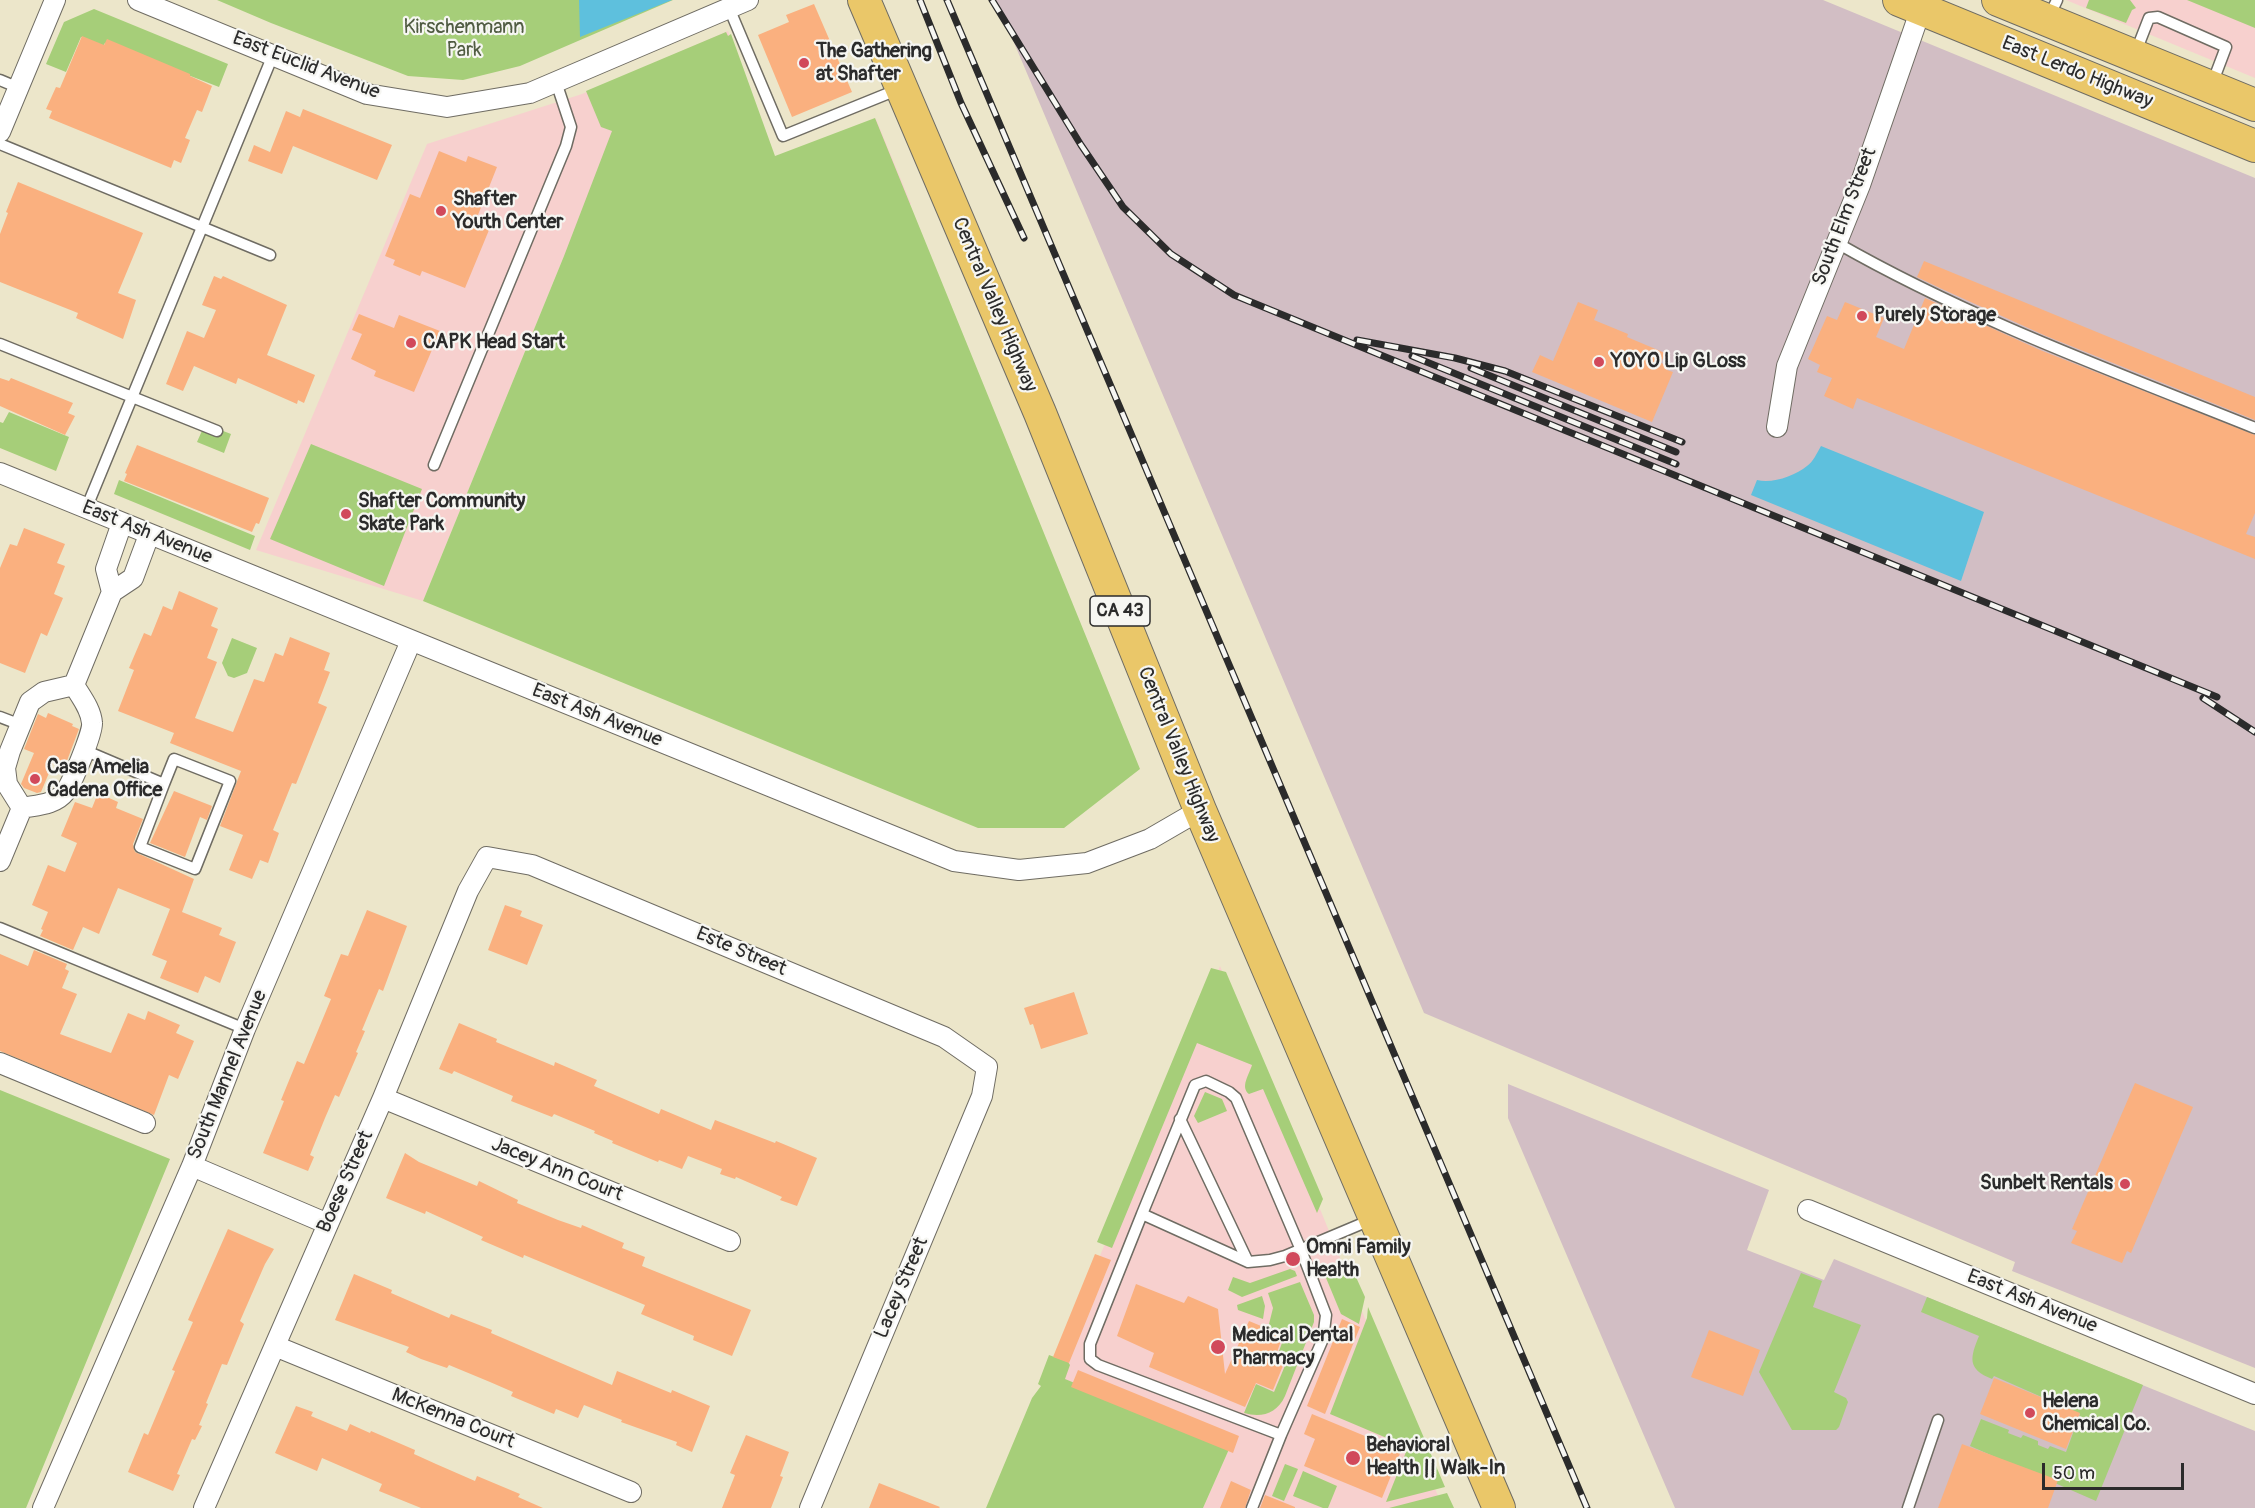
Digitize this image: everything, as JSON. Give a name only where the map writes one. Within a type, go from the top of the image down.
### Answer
[{"type":"main road","name":"Central Valley Highway","points":[[864,0],[1040,413],[1200,810],[1499,1508]]},
{"type":"main road","name":"East Lerdo Highway","points":[[1998,0],[2052,10],[2134,56],[2255,105]]},
{"type":"main road","name":"East Lerdo Highway","points":[[1914,3],[2255,146]]},
{"type":"street","points":[[0,132],[55,0]]},
{"type":"street","name":"East Euclid Avenue","points":[[138,0],[367,94],[447,107],[530,93],[718,7],[748,0]]},
{"type":"street","name":"South Elm Street","points":[[1777,427],[1787,366],[1860,185],[1914,3]]},
{"type":"street","name":"East Ash Avenue","points":[[0,473],[954,861],[1019,870],[1087,863],[1150,839],[1200,810]]},
{"type":"street","points":[[112,592],[106,569],[122,523]]},
{"type":"street","points":[[74,685],[112,592],[133,578],[149,534]]},
{"type":"street","name":"South Mannel Avenue","points":[[44,1508],[192,1166],[245,1029],[411,641]]},
{"type":"street","points":[[22,808],[7,784],[5,768],[30,702],[44,692],[74,685]]},
{"type":"street","points":[[22,808],[49,803],[65,793],[84,750],[93,725],[90,712],[74,685]]},
{"type":"street","points":[[0,861],[22,808]]},
{"type":"street","name":"Este Street","points":[[488,857],[532,865],[944,1037],[987,1067]]},
{"type":"street","name":"Boese Street","points":[[204,1508],[384,1098],[468,891],[488,857]]},
{"type":"street","points":[[0,1064],[145,1123]]},
{"type":"street","name":"Lacey Street","points":[[810,1508],[982,1096],[987,1067]]},
{"type":"street","name":"Jacey Ann Court","points":[[384,1098],[730,1241]]},
{"type":"street","points":[[192,1166],[328,1224]]},
{"type":"street","name":"East Ash Avenue","points":[[1808,1210],[2255,1394]]},
{"type":"street","name":"McKenna Court","points":[[275,1346],[631,1492]]},
{"type":"lane","points":[[718,7],[783,136],[902,88]]},
{"type":"lane","points":[[2134,56],[2149,18],[2157,17],[2226,47],[2211,87]]},
{"type":"lane","points":[[86,508],[273,55]]},
{"type":"lane","points":[[0,80],[18,88]]},
{"type":"lane","points":[[434,465],[567,146],[571,127],[556,82]]},
{"type":"lane","points":[[0,144],[270,255]]},
{"type":"lane","points":[[1837,243],[1920,289],[2017,333],[2255,428]]},
{"type":"lane","points":[[0,344],[217,431]]},
{"type":"lane","points":[[0,717],[21,725]]},
{"type":"lane","points":[[84,750],[164,784]]},
{"type":"lane","points":[[174,759],[230,781],[195,869],[140,847],[164,784],[174,759]]},
{"type":"lane","points":[[0,928],[245,1029]]},
{"type":"lane","points":[[1252,1508],[1323,1340],[1326,1316],[1301,1250],[1236,1098],[1212,1083],[1201,1082],[1195,1085],[1180,1119],[1090,1344],[1090,1359],[1098,1365],[1281,1435]]},
{"type":"lane","points":[[1180,1119],[1248,1262]]},
{"type":"lane","points":[[1142,1214],[1248,1262],[1270,1260],[1301,1250],[1374,1219]]},
{"type":"lane","points":[[1908,1508],[1938,1420]]},
{"type":"shaded area","points":[[996,0],[1823,0],[2255,178],[2255,1368],[2012,1271],[2015,1262],[1424,1013]]},
{"type":"shaded area","points":[[2066,0],[2255,0],[2255,78]]},
{"type":"shaded area","points":[[728,31],[774,158],[876,119],[911,204],[564,256],[423,601],[256,550],[427,144],[582,94]]},
{"type":"shaded area","points":[[1220,966],[1443,1508],[1203,1508],[1230,1447],[1051,1374]]},
{"type":"shaded area","points":[[1508,1084],[1769,1190],[1747,1250],[1824,1280],[1834,1259],[2255,1431],[2255,1508],[1675,1508],[1508,1118]]},
{"type":"green space","name":"Kirschenmann Park","points":[[217,0],[673,0],[520,66],[463,80],[408,76]]},
{"type":"green space","points":[[2089,0],[2130,0],[2136,8],[2132,10],[2126,23],[2086,8]]},
{"type":"green space","points":[[2187,0],[2255,0],[2255,28]]},
{"type":"green space","points":[[94,9],[228,64],[219,87],[105,43],[103,46],[81,37],[66,72],[46,64],[64,22]]},
{"type":"green space","points":[[726,32],[728,36],[731,34],[775,156],[875,118],[1140,769],[1064,828],[978,828],[423,601],[564,256],[612,131],[601,127],[586,91]]},
{"type":"green space","points":[[9,412],[69,437],[56,471],[0,448],[0,422],[3,423]]},
{"type":"green space","points":[[205,424],[231,434],[224,453],[197,442]]},
{"type":"green space","name":"Shafter Community Skate Park","points":[[311,444],[422,489],[384,586],[270,539]]},
{"type":"green space","points":[[119,480],[255,536],[250,550],[114,494]]},
{"type":"green space","points":[[232,638],[257,648],[247,673],[234,678],[228,676],[222,663]]},
{"type":"green space","points":[[1211,968],[1226,972],[1323,1199],[1317,1213],[1263,1089],[1249,1094],[1246,1091],[1246,1081],[1252,1065],[1197,1043],[1112,1248],[1097,1242]]},
{"type":"green space","points":[[0,1090],[170,1159],[26,1508],[0,1508]]},
{"type":"green space","points":[[1205,1092],[1222,1099],[1227,1111],[1198,1123],[1194,1116]]},
{"type":"green space","points":[[1351,1266],[1365,1297],[1359,1324],[1341,1314],[1324,1273]]},
{"type":"green space","points":[[1290,1269],[1295,1271],[1297,1276],[1242,1297],[1228,1290],[1233,1277],[1250,1283]]},
{"type":"green space","points":[[1801,1273],[1822,1281],[1813,1307],[1861,1325],[1834,1392],[1846,1398],[1848,1402],[1836,1430],[1792,1430],[1759,1372]]},
{"type":"green space","points":[[1300,1282],[1314,1315],[1314,1322],[1285,1396],[1273,1411],[1262,1415],[1244,1413],[1256,1384],[1274,1392],[1289,1356],[1279,1351],[1285,1335],[1268,1328],[1273,1308],[1268,1293]]},
{"type":"green space","points":[[1262,1296],[1265,1306],[1263,1319],[1238,1310],[1237,1305]]},
{"type":"green space","points":[[1927,1297],[2143,1385],[2096,1501],[1970,1446],[1981,1419],[2009,1430],[2008,1433],[2021,1438],[2023,1435],[2038,1441],[2038,1445],[2048,1449],[2050,1446],[2066,1452],[2080,1414],[1994,1376],[1992,1379],[1978,1371],[1973,1357],[1979,1336],[1921,1312]]},
{"type":"green space","points":[[1368,1307],[1445,1487],[1386,1502],[1408,1447],[1330,1414],[1367,1318]]},
{"type":"green space","points":[[1049,1355],[1068,1362],[1070,1365],[1065,1379],[1230,1447],[1203,1508],[986,1508],[1032,1398],[1041,1386],[1038,1384]]},
{"type":"green space","points":[[1285,1464],[1298,1469],[1284,1501],[1272,1496]]},
{"type":"green space","points":[[1303,1471],[1337,1486],[1328,1508],[1293,1496]]},
{"type":"green space","points":[[1447,1493],[1454,1508],[1389,1508]]},
{"type":"water","points":[[579,0],[672,0],[580,37]]},
{"type":"water","points":[[1821,446],[1984,512],[1961,581],[1751,495],[1757,480],[1776,480],[1802,470],[1811,462]]},
{"type":"building","name":"The Gathering at Shafter","points":[[814,4],[852,92],[792,117],[758,35],[789,22],[786,15]]},
{"type":"building","points":[[82,36],[104,45],[107,39],[190,74],[212,86],[202,112],[197,110],[185,138],[190,140],[181,163],[174,160],[171,168],[49,118],[52,111],[46,109],[56,87],[60,88]]},
{"type":"building","points":[[303,109],[392,145],[377,180],[293,146],[282,174],[248,161],[254,145],[270,152],[286,111],[300,117]]},
{"type":"building","name":"Shafter Youth Center","points":[[439,151],[466,162],[468,156],[497,167],[474,225],[489,230],[465,288],[422,271],[420,276],[393,265],[395,260],[385,256],[410,194],[420,198]]},
{"type":"building","points":[[18,182],[143,233],[118,293],[136,300],[123,339],[76,318],[78,313],[0,282],[0,234]]},
{"type":"building","points":[[1924,261],[2255,397],[2255,420],[2046,336],[1917,277]]},
{"type":"building","points":[[214,276],[221,279],[223,276],[287,305],[267,355],[315,375],[304,403],[298,400],[297,404],[238,378],[236,384],[194,366],[183,391],[166,384],[187,331],[204,338],[216,310],[202,305]]},
{"type":"building","points":[[1925,298],[2040,350],[2255,435],[2255,513],[2246,534],[2255,537],[2255,559],[1857,398],[1853,409],[1824,396],[1832,378],[1817,372],[1820,365],[1808,359],[1827,316],[1837,320],[1845,302],[1884,318],[1876,337],[1904,349]]},
{"type":"building","name":"YOYO Lip GLoss","points":[[1578,302],[1598,310],[1594,320],[1665,353],[1661,363],[1668,366],[1667,370],[1673,372],[1652,422],[1532,372],[1540,355],[1553,361]]},
{"type":"building","name":"CAPK Head Start","points":[[359,314],[394,328],[399,315],[440,331],[414,392],[374,376],[376,371],[351,359],[362,334],[352,330]]},
{"type":"building","points":[[0,378],[9,381],[11,378],[73,403],[68,413],[75,416],[65,435],[0,406]]},
{"type":"building","points":[[137,445],[269,498],[259,524],[256,523],[252,532],[124,481]]},
{"type":"building","points":[[24,528],[65,544],[57,563],[65,566],[54,594],[63,598],[47,636],[41,633],[25,673],[0,663],[0,568],[10,544],[17,546]]},
{"type":"building","points":[[179,591],[218,608],[211,626],[218,629],[207,658],[217,662],[195,718],[233,732],[254,679],[264,682],[275,653],[283,656],[290,637],[330,653],[324,670],[330,672],[318,703],[327,707],[296,784],[292,783],[273,830],[279,833],[268,863],[260,860],[252,879],[229,870],[243,835],[220,826],[241,771],[170,743],[174,733],[118,711],[134,670],[129,668],[144,633],[151,636],[163,606],[172,610]]},
{"type":"building","points":[[48,713],[79,729],[65,766],[54,761],[41,792],[37,793],[24,788],[21,784],[34,753],[24,749],[38,714],[46,718]]},
{"type":"building","points":[[174,791],[212,806],[207,820],[200,817],[185,857],[150,843]]},
{"type":"building","points":[[98,793],[118,802],[116,808],[143,819],[133,844],[135,852],[194,879],[182,912],[222,928],[219,935],[236,942],[220,983],[205,976],[198,993],[160,978],[167,961],[152,955],[170,909],[118,888],[99,934],[83,927],[73,950],[40,936],[48,912],[32,905],[48,865],[65,872],[77,843],[61,836],[75,802],[92,808]]},
{"type":"building","points":[[505,905],[522,911],[520,916],[543,925],[527,965],[488,950]]},
{"type":"building","points":[[367,910],[407,926],[383,991],[379,989],[362,1030],[365,1031],[356,1052],[358,1053],[339,1097],[335,1095],[310,1155],[314,1157],[308,1171],[263,1153],[297,1061],[304,1064],[331,999],[324,996],[341,954],[348,956]]},
{"type":"building","points":[[34,950],[67,964],[65,969],[69,971],[62,988],[77,994],[60,1034],[111,1053],[128,1013],[145,1020],[148,1011],[180,1025],[176,1033],[194,1041],[178,1079],[169,1075],[154,1115],[0,1051],[0,954],[28,966]]},
{"type":"building","points":[[1074,992],[1088,1034],[1041,1049],[1033,1024],[1030,1025],[1024,1008]]},
{"type":"building","points":[[459,1023],[497,1039],[496,1042],[554,1066],[555,1062],[597,1080],[594,1086],[659,1114],[661,1109],[711,1130],[715,1120],[817,1158],[797,1206],[780,1200],[782,1197],[736,1177],[735,1179],[720,1174],[722,1169],[688,1156],[682,1169],[659,1160],[658,1162],[612,1143],[613,1141],[594,1133],[595,1131],[554,1114],[552,1117],[511,1101],[513,1096],[454,1071],[452,1074],[439,1069]]},
{"type":"building","name":"Sunbelt Rentals","points":[[2135,1083],[2193,1107],[2131,1253],[2127,1251],[2122,1263],[2071,1243],[2077,1231],[2072,1229]]},
{"type":"building","points":[[405,1153],[419,1162],[477,1186],[479,1181],[518,1200],[517,1203],[558,1220],[581,1228],[582,1225],[624,1243],[622,1248],[645,1257],[642,1266],[751,1310],[732,1356],[693,1340],[694,1336],[641,1314],[645,1305],[524,1255],[523,1258],[481,1240],[483,1237],[426,1211],[425,1214],[386,1198]]},
{"type":"building","points":[[228,1229],[274,1249],[240,1321],[244,1324],[227,1365],[222,1364],[206,1403],[208,1404],[199,1425],[202,1426],[195,1440],[192,1439],[177,1474],[180,1475],[173,1491],[128,1472],[144,1433],[148,1435],[175,1371],[172,1370],[193,1322],[188,1320]]},
{"type":"building","points":[[1095,1254],[1111,1260],[1069,1363],[1053,1357]]},
{"type":"building","points":[[354,1274],[449,1318],[451,1314],[492,1330],[491,1333],[612,1385],[617,1371],[710,1406],[692,1452],[676,1445],[677,1442],[621,1422],[622,1420],[584,1405],[578,1418],[556,1409],[554,1414],[511,1396],[513,1392],[449,1365],[447,1368],[421,1359],[406,1352],[409,1347],[335,1320]]},
{"type":"building","name":"Medical Dental Pharmacy","points":[[1136,1284],[1184,1303],[1188,1296],[1218,1309],[1225,1374],[1249,1321],[1283,1335],[1277,1352],[1287,1356],[1273,1390],[1256,1383],[1245,1407],[1149,1367],[1154,1353],[1117,1336]]},
{"type":"building","points":[[1342,1319],[1360,1327],[1325,1414],[1307,1406]]},
{"type":"building","points":[[1709,1330],[1760,1350],[1743,1396],[1691,1377]]},
{"type":"building","points":[[1078,1370],[1239,1436],[1233,1453],[1071,1387]]},
{"type":"building","name":"Helena Chemical Co.","points":[[1994,1378],[2080,1413],[2066,1449],[1980,1414]]},
{"type":"building","points":[[296,1406],[313,1412],[311,1416],[347,1431],[350,1424],[370,1433],[371,1431],[415,1450],[414,1454],[436,1464],[475,1481],[477,1476],[520,1494],[518,1497],[543,1508],[421,1508],[379,1491],[382,1484],[322,1458],[317,1471],[275,1453]]},
{"type":"building","name":"Behavioral Health || Walk-In","points":[[1312,1414],[1401,1451],[1382,1498],[1304,1466],[1315,1439],[1304,1434]]},
{"type":"building","points":[[746,1435],[789,1452],[780,1476],[783,1477],[771,1508],[722,1508],[735,1475],[730,1473]]},
{"type":"building","points":[[1962,1444],[2058,1480],[2048,1508],[1938,1508]]},
{"type":"building","points":[[1231,1481],[1251,1490],[1245,1508],[1220,1508]]},
{"type":"building","points":[[879,1483],[940,1507],[869,1508]]},
{"type":"building","points":[[1265,1495],[1295,1507],[1295,1508],[1260,1508]]},
{"type":"railway","points":[[920,0],[961,103],[1024,238]]},
{"type":"railway","points":[[947,0],[1587,1508]]},
{"type":"railway","points":[[992,0],[1081,145],[1123,207],[1171,254],[1234,295],[2217,697]]},
{"type":"railway","points":[[1357,340],[1455,358],[1505,371],[1682,442]]},
{"type":"railway","points":[[1412,356],[1676,464]]},
{"type":"railway","points":[[1471,368],[1676,452]]},
{"type":"railway","points":[[2203,698],[2255,732]]},
{"type":"place","name":"The Gathering at Shafter","points":[[804,63]]},
{"type":"place","name":"Shafter Youth Center","points":[[441,211]]},
{"type":"place","name":"Purely Storage","points":[[1862,316]]},
{"type":"place","name":"CAPK Head Start","points":[[411,343]]},
{"type":"place","name":"YOYO Lip GLoss","points":[[1599,362]]},
{"type":"place","name":"Shafter Community Skate Park","points":[[346,514]]},
{"type":"place","name":"Casa Amelia Cadena Office","points":[[35,779]]},
{"type":"place","name":"Sunbelt Rentals","points":[[2125,1184]]},
{"type":"place","name":"Omni Family Health","points":[[1293,1259]]},
{"type":"place","name":"Medical Dental Pharmacy","points":[[1218,1347]]},
{"type":"place","name":"Helena Chemical Co.","points":[[2030,1413]]},
{"type":"place","name":"Behavioral Health || Walk-In","points":[[1353,1458]]}]
